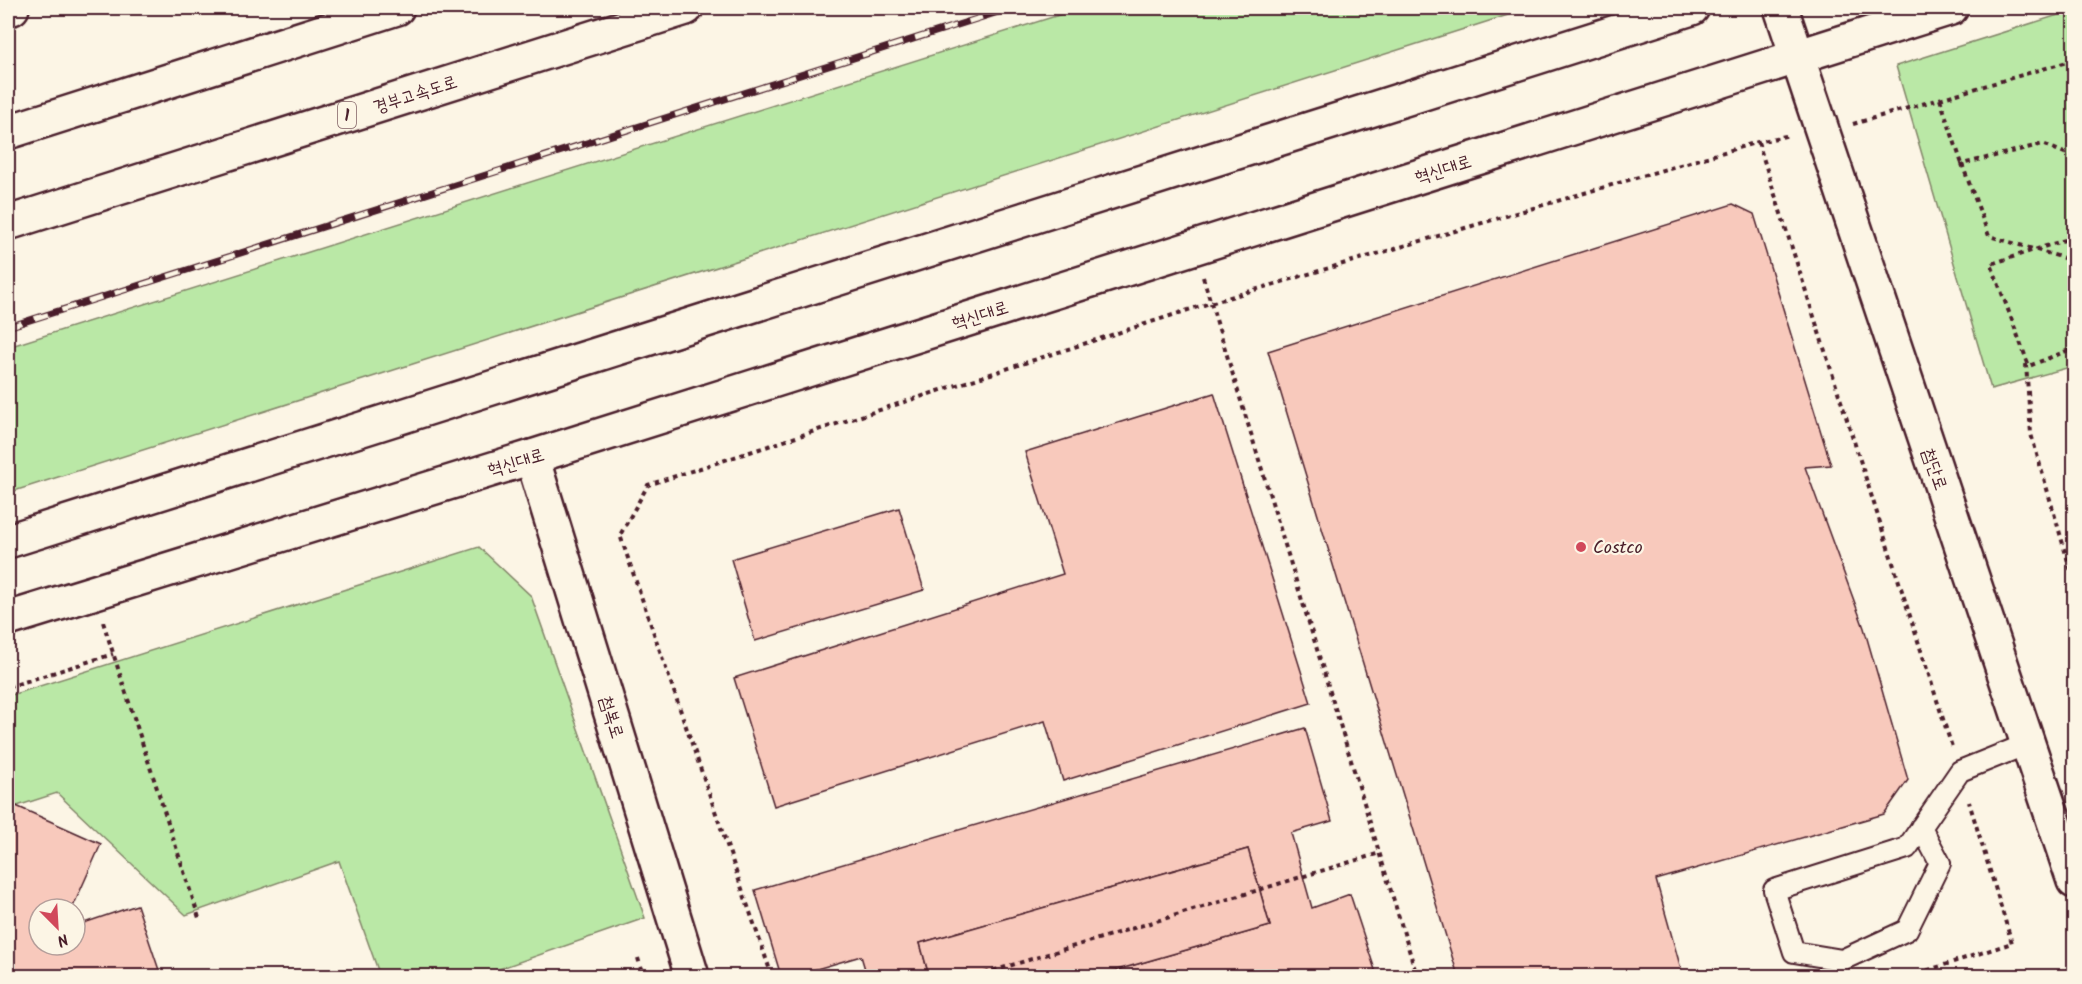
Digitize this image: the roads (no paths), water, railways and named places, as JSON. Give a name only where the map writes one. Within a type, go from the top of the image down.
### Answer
[{"type":"main road","points":[[8,132],[398,8]]},
{"type":"main road","name":"경부고속도로","points":[[8,224],[686,8]]},
{"type":"main road","points":[[8,541],[1692,8]]},
{"type":"main road","name":"첨단로","points":[[1781,8],[2074,881]]},
{"type":"main road","name":"혁신대로","points":[[8,619],[532,457],[1951,8]]},
{"type":"main road","name":"첨복로","points":[[532,457],[692,976]]},
{"type":"lane","points":[[1921,827],[1940,863],[1907,930],[1842,960],[1794,952],[1774,890],[1907,848],[1921,827],[1960,771],[2027,744]]},
{"type":"railway","points":[[8,327],[1011,8]]},
{"type":"place","name":"Costco","points":[[1581,547]]}]
